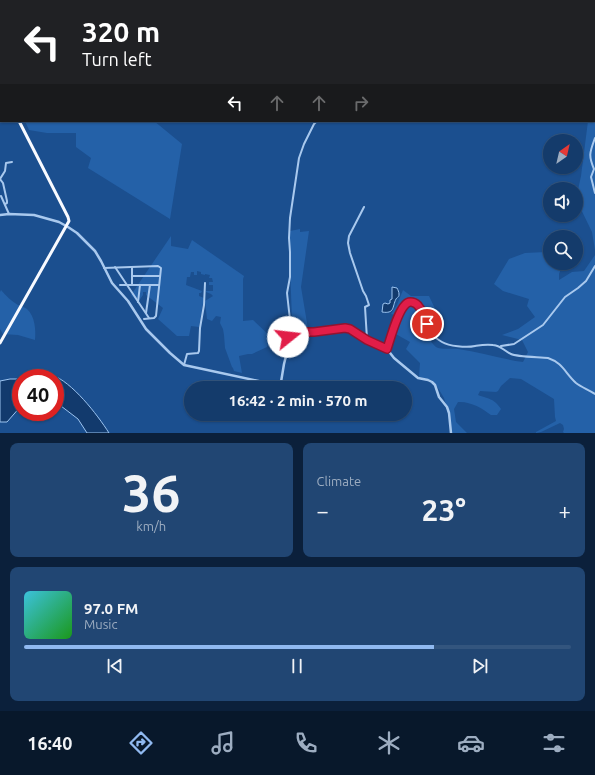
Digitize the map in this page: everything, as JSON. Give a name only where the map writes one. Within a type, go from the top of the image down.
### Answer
[{"type":"highway","points":[[0,343],[68,222],[68,218],[20,122]]},
{"type":"street","points":[[280,381],[287,352],[288,337],[291,332],[289,325],[290,320],[287,293],[290,277],[290,218],[299,158],[304,144],[316,122]]},
{"type":"street","points":[[595,138],[589,155],[594,169],[591,177],[595,193]]},
{"type":"street","points":[[5,204],[7,201],[3,183],[0,179],[5,171],[6,163],[12,162]]},
{"type":"street","points":[[1,196],[9,214]]},
{"type":"street","points":[[364,207],[349,236],[348,243],[368,305],[365,307],[367,340]]},
{"type":"street","points":[[0,215],[34,215],[59,222],[77,233],[95,251],[112,283],[128,301],[146,329],[184,365],[256,381]]},
{"type":"street","points":[[104,268],[158,266],[161,268],[156,316],[154,318],[144,319]]},
{"type":"street","points":[[387,349],[399,316],[406,304],[409,302],[414,302],[419,307],[431,332],[444,343],[467,347],[486,344],[501,346],[514,344],[543,325],[565,297],[586,281],[595,266]]},
{"type":"street","points":[[115,267],[149,318]]},
{"type":"street","points":[[132,267],[132,285]]},
{"type":"street","points":[[132,276],[160,276]]},
{"type":"street","points":[[184,365],[187,354],[198,353],[199,351],[205,283]]},
{"type":"street","points":[[138,302],[140,285]]},
{"type":"street","points":[[146,314],[150,285]]},
{"type":"street","points":[[120,286],[159,285]]},
{"type":"street","points":[[291,332],[314,332],[345,328],[350,329],[367,340],[387,349],[398,362],[418,378],[432,382],[439,397],[447,407],[451,433]]},
{"type":"street","points":[[501,346],[512,355],[553,359],[561,365],[576,382],[595,394]]},
{"type":"shaded area","points":[[25,122],[155,122],[182,144],[170,219],[88,168],[91,158],[76,147],[76,133],[47,133],[29,130]]},
{"type":"shaded area","points":[[588,122],[595,122],[595,250],[592,232],[583,213],[583,182],[580,182],[581,174],[583,174],[583,160]]},
{"type":"shaded area","points":[[300,229],[300,232],[309,231],[301,287],[308,329],[298,330],[292,320],[289,238],[290,231]]},
{"type":"shaded area","points":[[171,236],[171,246],[188,249],[192,240],[244,276],[243,321],[253,320],[271,337],[267,347],[252,354],[239,356],[242,373],[234,371],[232,367],[225,348],[223,329],[220,323],[221,317],[216,316],[212,321],[207,319],[205,301],[213,296],[206,292],[213,291],[213,285],[209,285],[209,282],[213,282],[212,278],[209,278],[210,275],[201,274],[201,272],[197,271],[197,275],[194,275],[194,272],[191,272],[190,277],[187,277],[186,285],[202,291],[199,293],[199,296],[204,298],[199,327],[191,326],[189,336],[177,336],[158,319],[163,308],[146,295],[146,292],[143,292],[143,295],[138,302],[131,295]]},
{"type":"shaded area","points":[[543,252],[543,270],[560,270],[559,280],[572,272],[584,271],[595,255],[595,433],[564,433],[563,425],[560,423],[536,433],[556,421],[554,399],[521,379],[510,378],[498,391],[480,391],[478,395],[491,399],[498,405],[501,409],[497,415],[491,415],[471,404],[458,402],[454,409],[456,422],[467,433],[452,433],[444,398],[431,380],[419,377],[420,363],[406,349],[410,342],[394,333],[398,316],[391,314],[397,305],[403,290],[411,296],[429,296],[439,317],[423,329],[436,347],[466,350],[523,362],[528,352],[522,340],[502,335],[518,329],[535,317],[527,306],[529,299],[503,291],[494,284],[509,259],[525,253]]},
{"type":"shaded area","points":[[392,287],[397,288],[399,296],[396,299],[391,311],[382,312],[383,304],[390,303],[390,300],[392,299]]},
{"type":"shaded area","points":[[1,290],[13,302],[26,308],[30,312],[34,323],[35,340],[18,335],[3,334],[0,329]]},
{"type":"shaded area","points":[[12,379],[12,416],[7,422],[0,422],[0,381]]},
{"type":"shaded area","points":[[64,382],[76,391],[91,408],[109,433],[87,433],[78,419],[64,408]]},
{"type":"route","points":[[288,337],[292,332],[314,332],[345,328],[350,329],[367,340],[387,349],[399,316],[406,304],[409,302],[414,302],[419,307],[427,324]]}]
